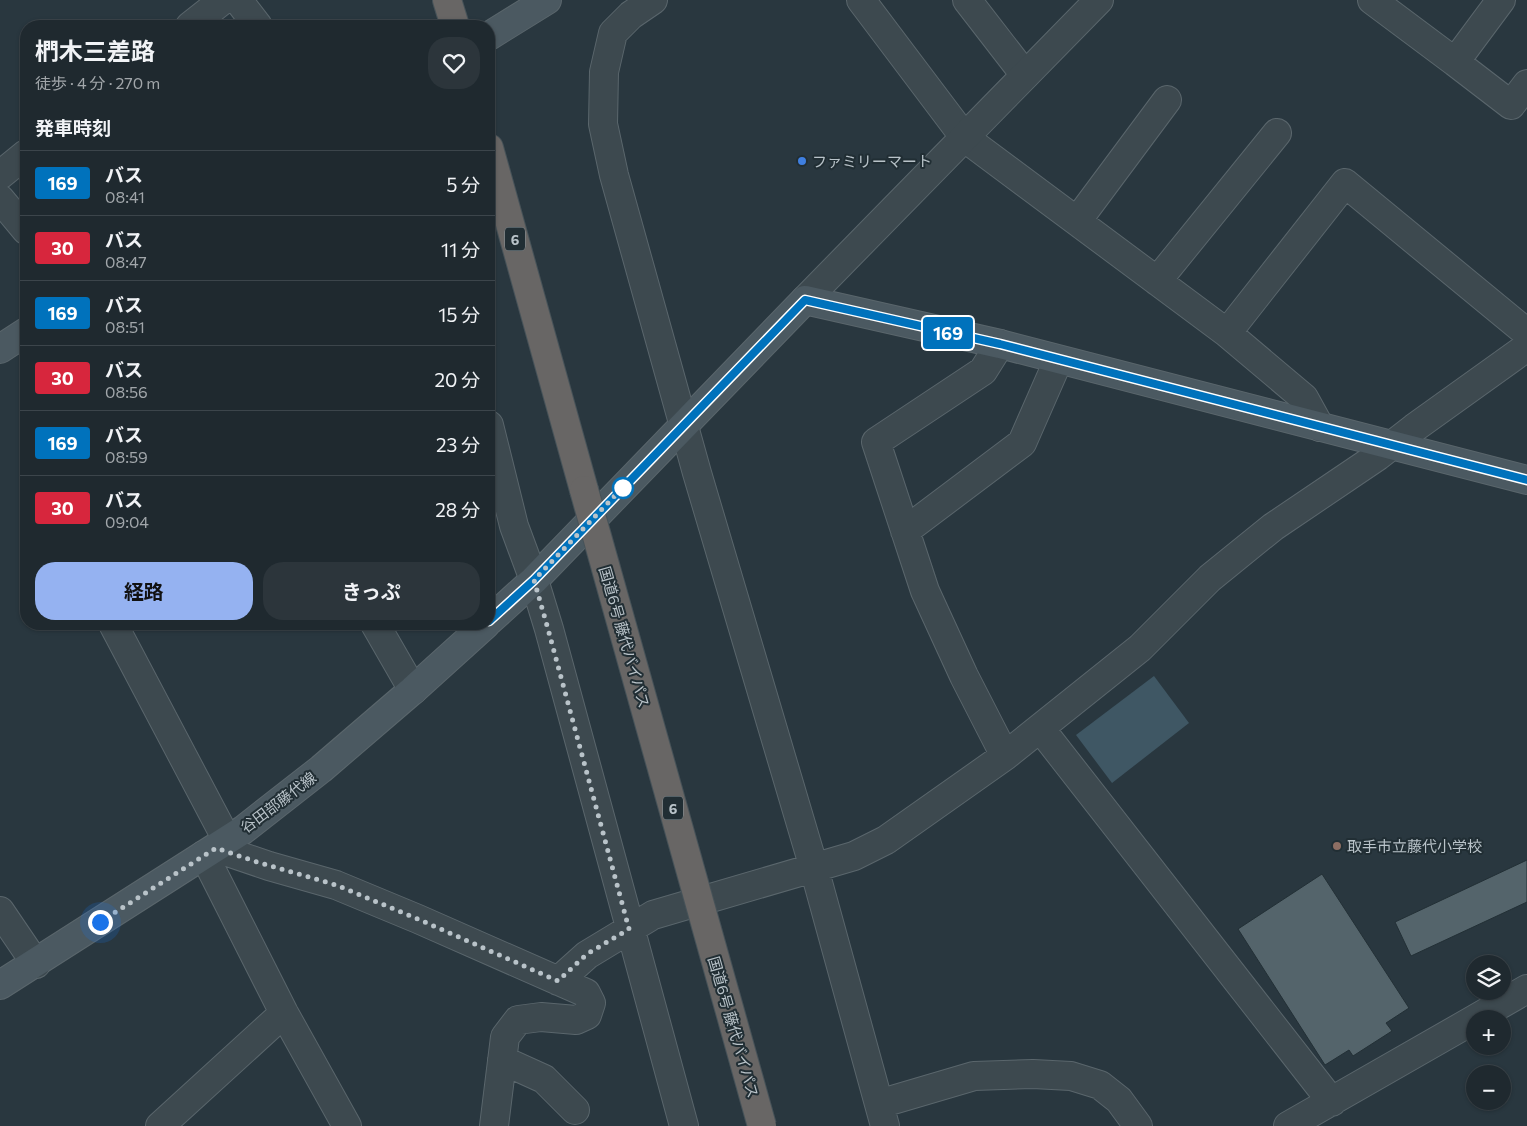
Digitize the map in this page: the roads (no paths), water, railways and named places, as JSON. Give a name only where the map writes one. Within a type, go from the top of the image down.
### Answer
[{"type":"highway","points":[[447,0],[453,20]]},
{"type":"highway","name":"国道6号 藤代バイパス","points":[[495,170],[762,1126]]},
{"type":"main road","points":[[495,32],[547,0]]},
{"type":"main road","points":[[805,300],[1000,344],[1527,480]]},
{"type":"main road","name":"谷田部藤代線","points":[[495,615],[534,580],[805,300]]},
{"type":"main road","points":[[0,349],[20,340]]},
{"type":"main road","name":"谷田部藤代線","points":[[0,985],[36,964],[216,848],[278,804],[413,690],[478,630]]},
{"type":"street","points":[[198,20],[223,0]]},
{"type":"street","points":[[238,0],[253,20]]},
{"type":"street","points":[[653,0],[631,15],[613,33],[604,72],[603,124],[614,175],[684,425],[814,868],[882,1115],[974,1076],[1033,1074],[1071,1076],[1100,1085],[1119,1100],[1138,1126]]},
{"type":"street","points":[[861,0],[965,138],[1227,333],[1304,398],[1320,427]]},
{"type":"street","points":[[967,0],[1025,75]]},
{"type":"street","points":[[805,300],[1099,0]]},
{"type":"street","points":[[1372,0],[1511,105],[1527,84]]},
{"type":"street","points":[[1455,62],[1501,0]]},
{"type":"street","points":[[1077,222],[1167,100]]},
{"type":"street","points":[[1157,281],[1277,132]]},
{"type":"street","points":[[0,175],[20,159]]},
{"type":"street","points":[[558,981],[587,954],[653,915],[854,856],[886,840],[1005,756],[1140,648],[1210,578],[1273,527],[1327,492],[1393,445],[1526,346],[1345,183],[1227,333]]},
{"type":"street","points":[[0,199],[20,223]]},
{"type":"street","points":[[1000,344],[983,371],[876,442],[925,591],[964,676],[1005,756]]},
{"type":"street","points":[[905,531],[1022,443],[1058,360]]},
{"type":"street","points":[[495,449],[514,526],[534,580],[550,636],[684,1126]]},
{"type":"street","points":[[116,630],[216,848],[284,1013],[347,1126]]},
{"type":"street","points":[[378,630],[413,690]]},
{"type":"street","points":[[1040,728],[1332,1102]]},
{"type":"street","points":[[216,848],[261,864],[336,885],[586,993],[591,1003],[587,1015],[576,1020],[541,1017],[518,1020],[506,1037],[494,1126]]},
{"type":"street","points":[[0,911],[36,964]]},
{"type":"street","points":[[1491,1010],[1527,989]]},
{"type":"street","points":[[160,1126],[284,1013]]},
{"type":"street","points":[[1288,1126],[1466,1024]]},
{"type":"street","points":[[502,1060],[544,1079],[575,1110]]},
{"type":"water","points":[[1154,676],[1189,723],[1112,783],[1076,735]]},
{"type":"place","name":"ファミリーマート","points":[[802,161]]},
{"type":"place","name":"取手市立藤代小学校","points":[[1337,846]]}]
